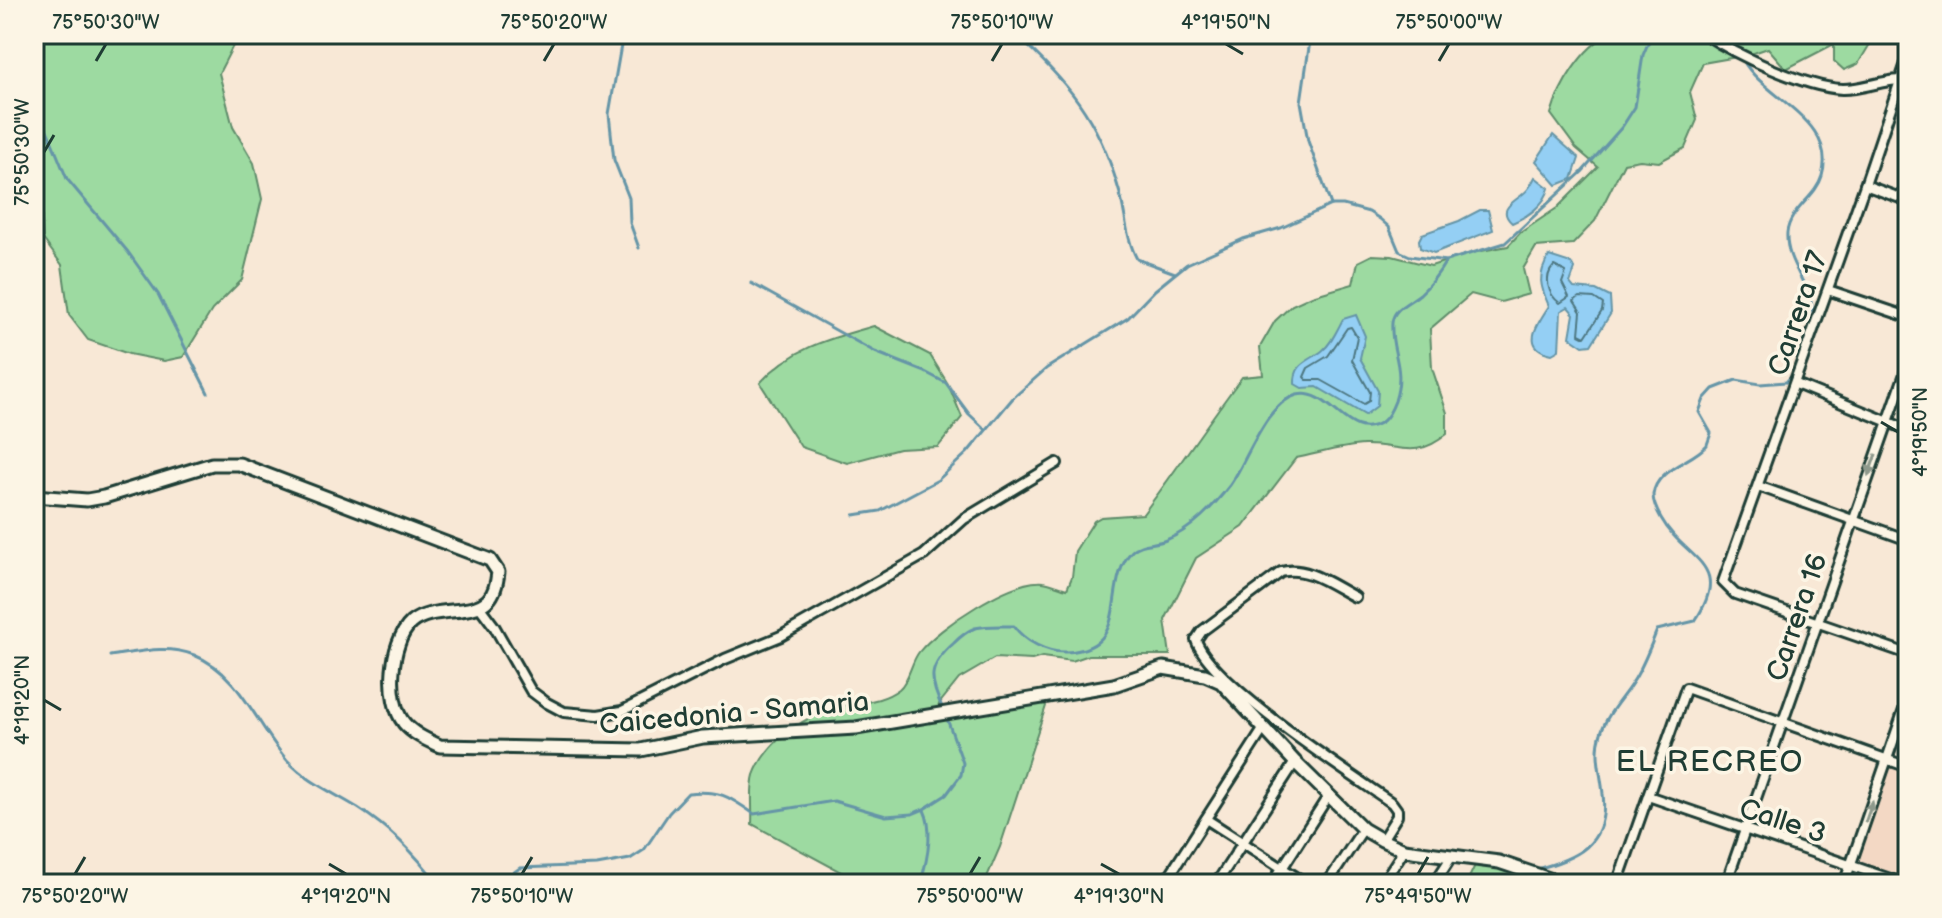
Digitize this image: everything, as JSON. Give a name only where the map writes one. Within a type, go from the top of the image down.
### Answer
[{"type":"street","points":[[1705,34],[1786,75],[1840,89],[1904,79]]},
{"type":"street","name":"Carrera 17","points":[[1818,624],[1735,594],[1723,582],[1904,79],[1908,57]]},
{"type":"street","points":[[1865,185],[1908,201]]},
{"type":"street","points":[[1828,290],[1908,317]]},
{"type":"street","name":"Carrera 16","points":[[1726,884],[1908,365]]},
{"type":"street","points":[[1796,384],[1908,430]]},
{"type":"street","points":[[34,496],[95,499],[212,464],[239,464],[490,560],[498,572],[497,584],[489,600],[479,606],[531,691],[564,712],[598,715],[622,711],[725,659],[781,636],[924,555],[964,519],[1057,463]]},
{"type":"street","points":[[1758,486],[1908,540]]},
{"type":"street","points":[[1355,597],[1308,573],[1292,569],[1281,572],[1202,631],[1196,640],[1199,650],[1214,667],[1270,716],[1392,803],[1397,816],[1382,840]]},
{"type":"street","name":"Caicedonia - Samaria","points":[[479,606],[430,614],[412,623],[396,649],[393,680],[397,711],[412,731],[440,746],[641,750],[703,737],[856,728],[1114,685],[1163,668],[1205,675],[1221,682],[1363,829],[1382,840],[1404,850],[1499,862],[1564,884]]},
{"type":"street","points":[[1818,624],[1908,654]]},
{"type":"street","points":[[1617,884],[1686,688],[1908,767]]},
{"type":"street","points":[[1844,884],[1908,698]]},
{"type":"street","points":[[1164,884],[1264,728]]},
{"type":"street","points":[[1216,884],[1295,762]]},
{"type":"street","points":[[1272,884],[1329,795]]},
{"type":"street","name":"Calle 3","points":[[1648,796],[1905,884]]},
{"type":"street","points":[[1206,819],[1307,884]]},
{"type":"street","points":[[1327,884],[1363,829]]},
{"type":"street","points":[[1382,884],[1404,850]]},
{"type":"street","points":[[1434,884],[1452,856]]},
{"type":"shaded area","points":[[1887,760],[1908,767],[1908,884],[1850,865]]},
{"type":"green space","points":[[34,34],[239,34],[219,73],[233,127],[254,163],[262,199],[242,280],[212,310],[183,357],[164,361],[129,354],[88,340],[69,315],[62,265],[43,239],[40,182],[34,152]]},
{"type":"green space","points":[[1610,34],[1876,34],[1858,64],[1844,70],[1834,61],[1834,44],[1786,69],[1768,48],[1703,63],[1690,92],[1697,120],[1685,148],[1659,162],[1640,160],[1624,163],[1595,221],[1573,244],[1536,247],[1523,269],[1529,294],[1501,302],[1471,294],[1430,329],[1432,368],[1447,413],[1447,434],[1436,442],[1415,449],[1364,445],[1296,458],[1243,527],[1196,558],[1165,620],[1170,655],[1089,655],[1072,661],[1042,657],[1032,660],[995,658],[959,679],[939,704],[939,711],[1038,695],[1046,706],[1000,847],[984,884],[863,884],[752,824],[754,775],[768,751],[790,730],[815,715],[879,699],[899,689],[916,656],[929,642],[976,606],[995,596],[1029,583],[1043,582],[1067,589],[1072,577],[1075,551],[1094,521],[1101,517],[1143,514],[1242,377],[1263,375],[1260,347],[1275,321],[1292,305],[1353,284],[1358,262],[1372,255],[1392,256],[1431,266],[1471,253],[1508,246],[1520,233],[1557,208],[1598,167],[1576,148],[1551,114],[1573,68],[1590,48]]},
{"type":"green space","points":[[874,326],[930,355],[948,384],[962,417],[938,447],[899,449],[847,463],[801,447],[760,383],[785,361],[812,346]]},
{"type":"green space","points":[[1477,861],[1517,866],[1513,884],[1466,884]]},
{"type":"water","points":[[1553,135],[1579,158],[1572,179],[1557,185],[1536,161]]},
{"type":"water","points":[[1535,177],[1549,188],[1544,200],[1535,210],[1512,223],[1507,217],[1507,208],[1528,189]]},
{"type":"water","points":[[1480,210],[1488,210],[1493,230],[1434,253],[1420,248],[1422,234]]},
{"type":"water","points":[[1549,256],[1571,263],[1575,269],[1570,283],[1574,288],[1596,290],[1610,297],[1611,313],[1591,345],[1583,346],[1570,337],[1574,314],[1568,307],[1561,311],[1559,350],[1552,354],[1536,346],[1534,334],[1549,306],[1541,281]]},
{"type":"water","points":[[1356,315],[1365,336],[1360,358],[1378,391],[1377,406],[1365,415],[1317,387],[1302,388],[1295,384],[1299,367],[1326,348],[1343,319]]},
{"type":"waterway","points":[[623,34],[609,114],[614,160],[629,198],[630,223],[639,248]]},
{"type":"waterway","points":[[1015,34],[1065,85],[1101,141],[1121,196],[1130,242],[1137,259],[1175,273]]},
{"type":"waterway","points":[[1311,34],[1301,102],[1308,141],[1331,205]]},
{"type":"waterway","points":[[943,709],[933,681],[935,666],[945,651],[972,629],[1014,626],[1037,645],[1059,652],[1087,648],[1100,639],[1108,627],[1123,565],[1132,551],[1175,536],[1209,509],[1230,485],[1266,420],[1286,400],[1297,395],[1309,395],[1360,426],[1371,427],[1383,421],[1393,407],[1398,389],[1392,334],[1395,313],[1424,290],[1446,261],[1505,243],[1582,172],[1622,127],[1635,107],[1643,55],[1652,34]]},
{"type":"waterway","points":[[1733,34],[1738,49]]},
{"type":"waterway","points":[[1743,60],[1766,87],[1810,125],[1824,157],[1819,184],[1792,217],[1787,233],[1790,256],[1810,297],[1813,320]]},
{"type":"waterway","points":[[34,98],[67,179],[128,252],[158,294],[208,393]]},
{"type":"waterway","points":[[854,515],[880,511],[938,480],[967,453],[1013,398],[1047,368],[1128,318],[1155,290],[1187,264],[1243,239],[1281,228],[1331,205],[1343,205],[1369,212],[1380,219],[1389,227],[1399,251],[1410,256],[1446,261]]},
{"type":"waterway","points":[[751,283],[875,352],[946,383],[969,414],[985,429]]},
{"type":"waterway","points":[[1533,870],[1576,855],[1595,838],[1603,811],[1598,756],[1604,725],[1637,675],[1657,630],[1695,621],[1706,601],[1710,586],[1708,574],[1661,518],[1653,498],[1656,486],[1668,472],[1707,445],[1711,433],[1699,412],[1704,399],[1713,389],[1736,380],[1760,384],[1786,382],[1796,371]]},
{"type":"waterway","points":[[110,656],[173,650],[210,663],[236,687],[276,746],[295,768],[381,824],[411,852],[438,884]]},
{"type":"waterway","points":[[497,884],[520,868],[597,865],[630,859],[644,850],[669,813],[688,793],[708,792],[723,796],[754,814],[834,801],[886,816],[912,814],[946,795],[961,775],[963,763],[946,716]]},
{"type":"waterway","points":[[920,884],[929,837],[924,810]]},
{"type":"waterway","points":[[1501,884],[1518,874]]},
{"type":"district","name":"EL RECREO","points":[[1710,761]]}]
